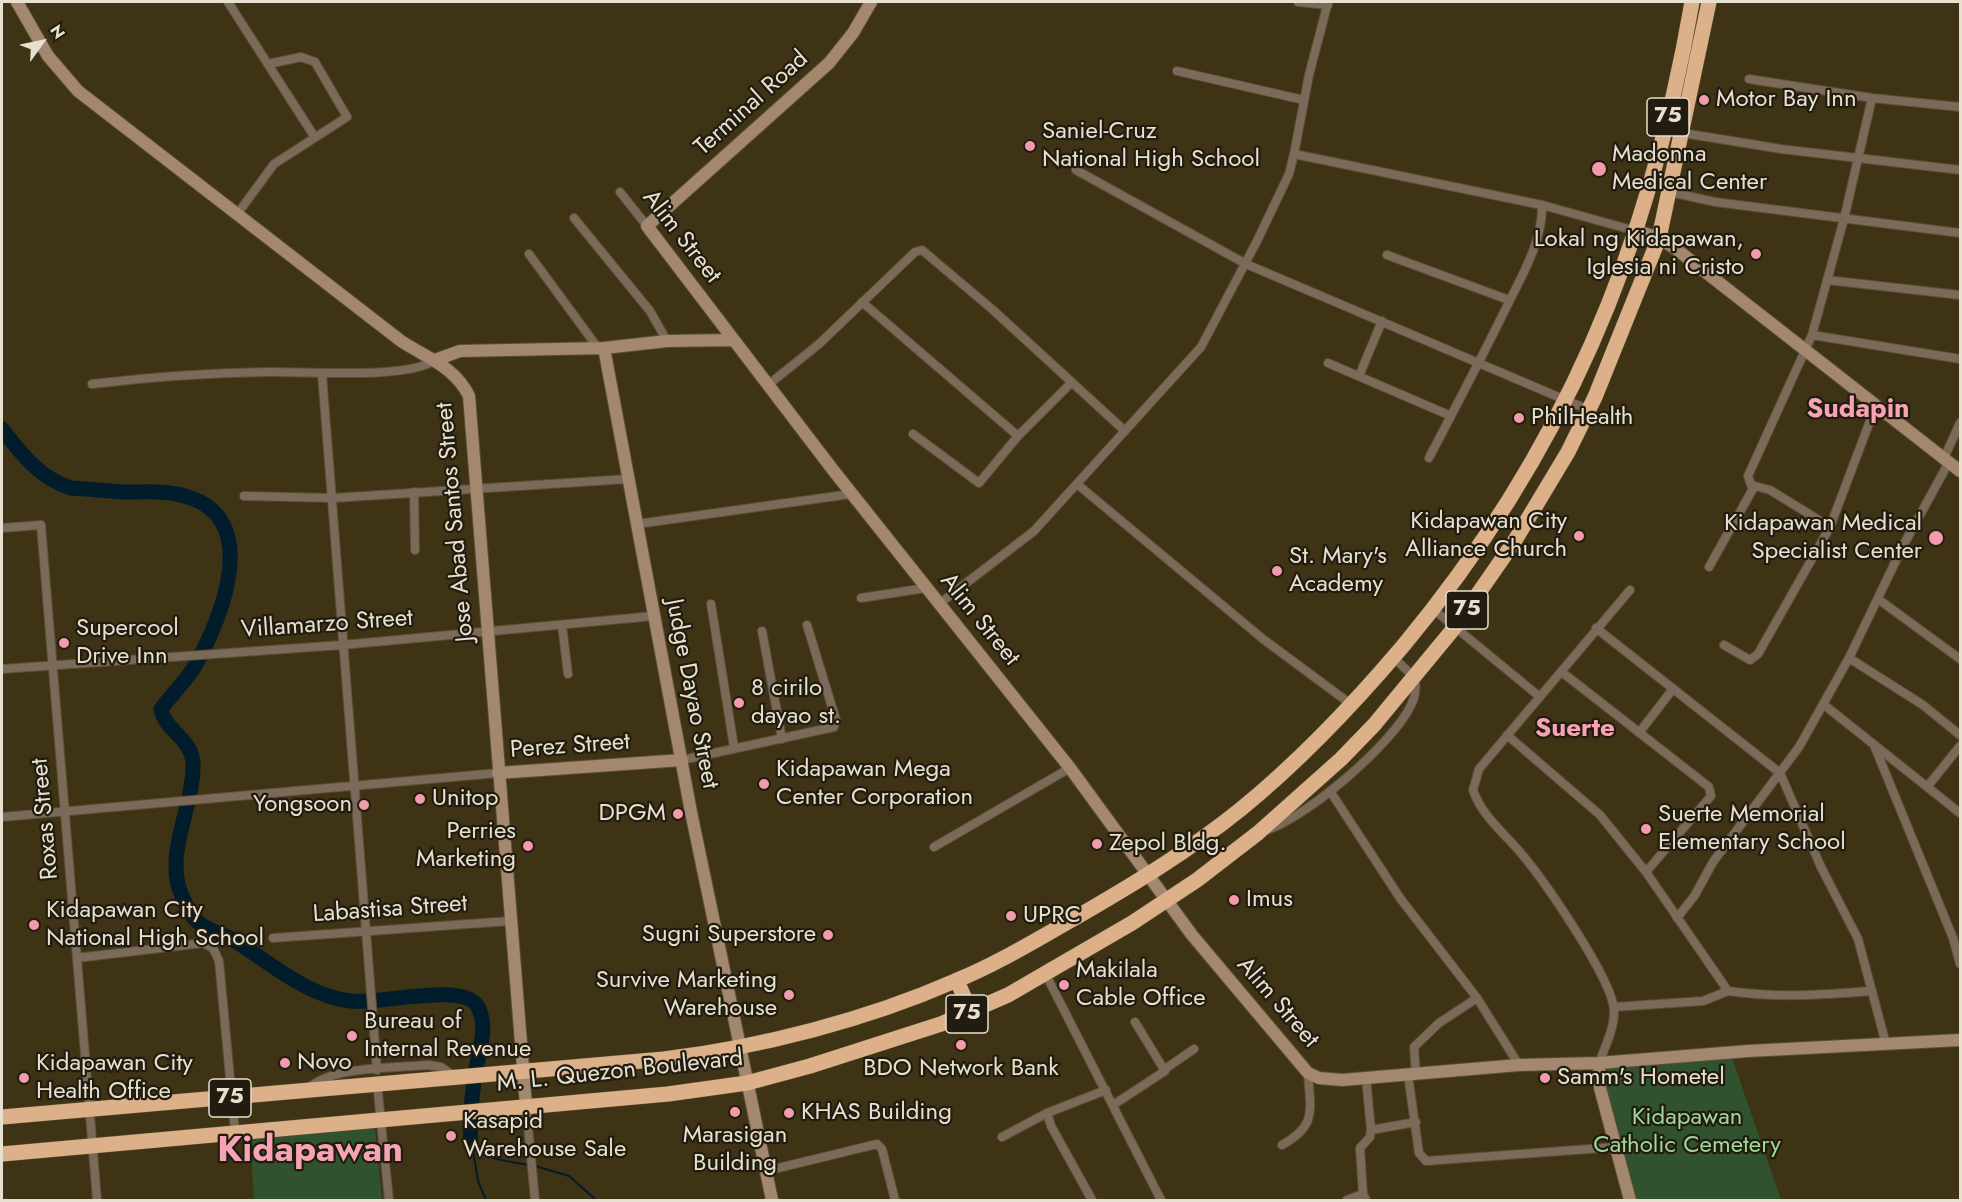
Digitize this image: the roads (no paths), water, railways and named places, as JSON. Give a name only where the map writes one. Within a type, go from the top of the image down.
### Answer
[{"type":"highway","name":"M. L. Quezon Boulevard","points":[[2,1118],[306,1091],[377,1076],[456,1076],[664,1059],[739,1047],[865,1013],[957,981],[1029,944],[1149,875],[1239,811],[1287,770],[1352,705],[1433,609],[1523,479],[1567,401],[1614,292],[1636,231],[1667,120],[1692,2]]},
{"type":"highway","name":"M. L. Quezon Boulevard","points":[[2,1154],[93,1147],[235,1131],[668,1094],[747,1083],[876,1047],[971,1012],[1046,975],[1167,901],[1258,833],[1341,759],[1415,678],[1455,627],[1539,502],[1589,410],[1659,238],[1709,2]]},
{"type":"highway","points":[[957,981],[971,1012]]},
{"type":"street","name":"Jose Abad Santos Street","points":[[17,2],[38,40],[67,80],[110,116],[401,341],[435,360],[458,378],[470,396],[486,632],[526,1105]]},
{"type":"street","points":[[228,2],[314,136]]},
{"type":"street","name":"Terminal Road","points":[[647,226],[829,63],[853,33],[871,2]]},
{"type":"street","points":[[939,604],[1034,531],[1201,347],[1246,264],[1289,174],[1304,100],[1328,3],[1298,2]]},
{"type":"street","points":[[238,213],[274,164],[314,136],[345,119],[347,114],[315,62],[302,57],[268,64]]},
{"type":"street","points":[[1178,71],[1304,100]]},
{"type":"street","points":[[1749,79],[1872,98],[1960,106]]},
{"type":"street","points":[[1830,527],[1770,490],[1754,486],[1748,476],[1812,335],[1844,219],[1872,98]]},
{"type":"street","points":[[1683,133],[1781,149],[1960,170]]},
{"type":"street","points":[[1294,154],[1542,205],[1659,238],[1960,471]]},
{"type":"street","points":[[1076,171],[1246,264],[1589,410]]},
{"type":"street","name":"Alim Street","points":[[620,192],[851,494],[1070,768],[1167,901],[1234,987],[1308,1073]]},
{"type":"street","points":[[1670,192],[1715,202],[1960,233]]},
{"type":"street","points":[[1429,458],[1479,362],[1534,246],[1541,220],[1542,205]]},
{"type":"street","points":[[574,218],[657,321],[667,341]]},
{"type":"street","points":[[768,385],[819,344],[915,252],[922,250],[993,310],[1125,431]]},
{"type":"street","points":[[529,254],[601,348]]},
{"type":"street","points":[[1387,255],[1509,300]]},
{"type":"street","points":[[1827,280],[1960,295]]},
{"type":"street","points":[[862,302],[1018,436]]},
{"type":"street","points":[[1359,376],[1382,321]]},
{"type":"street","points":[[1812,335],[1960,360]]},
{"type":"street","points":[[92,384],[268,372],[322,374],[416,369],[460,351],[601,348],[667,341],[733,340]]},
{"type":"street","name":"Judge Dayao Street","points":[[601,348],[739,1047],[772,1200]]},
{"type":"street","points":[[1328,363],[1451,416]]},
{"type":"street","points":[[322,374],[371,1014],[389,1200]]},
{"type":"street","points":[[913,434],[979,483],[1018,436],[1072,382]]},
{"type":"street","points":[[1724,645],[1746,659],[1750,660],[1758,654],[1830,527],[1876,405]]},
{"type":"street","points":[[1677,918],[1695,895],[1713,862],[1780,773],[1823,704],[1849,658],[1947,460],[1960,423]]},
{"type":"street","points":[[244,496],[333,498],[628,478]]},
{"type":"street","points":[[1077,484],[1263,639],[1352,705]]},
{"type":"street","points":[[1709,567],[1754,486]]},
{"type":"street","points":[[414,492],[415,550]]},
{"type":"street","points":[[637,524],[851,494]]},
{"type":"street","name":"Roxas Street","points":[[2,528],[41,525],[97,1200]]},
{"type":"street","points":[[861,598],[926,588]]},
{"type":"street","points":[[1630,590],[1596,628],[1563,673],[1479,769],[1473,790],[1476,800],[1546,886],[1607,986],[1614,1007],[1614,1018],[1599,1063],[1600,1088],[1630,1200]]},
{"type":"street","points":[[1878,599],[1960,659]]},
{"type":"street","points":[[711,604],[734,747]]},
{"type":"street","points":[[1433,609],[1540,697]]},
{"type":"street","name":"Villamarzo Street","points":[[2,669],[342,645],[654,616]]},
{"type":"street","points":[[562,625],[568,674]]},
{"type":"street","name":"Perez Street","points":[[2,817],[498,773],[682,760],[734,747],[828,730],[836,723],[807,625]]},
{"type":"street","points":[[1596,628],[1780,773],[1821,867],[1855,932],[1886,1044]]},
{"type":"street","points":[[762,631],[782,739]]},
{"type":"street","points":[[1258,833],[1291,821],[1330,790],[1368,756],[1405,716],[1415,694],[1415,678],[1393,657]]},
{"type":"street","points":[[1849,658],[1923,705],[1960,735]]},
{"type":"street","points":[[1563,673],[1709,787],[1711,796],[1646,872]]},
{"type":"street","points":[[1639,733],[1672,690]]},
{"type":"street","points":[[1823,704],[1960,813]]},
{"type":"street","points":[[1507,735],[1591,805],[1646,872],[1728,990]]},
{"type":"street","points":[[1874,746],[1938,900],[1960,964]]},
{"type":"street","points":[[1927,787],[1960,746]]},
{"type":"street","points":[[934,847],[1070,768]]},
{"type":"street","points":[[1330,790],[1400,898],[1477,998],[1519,1065]]},
{"type":"street","name":"Labastisa Street","points":[[273,938],[510,921]]},
{"type":"street","points":[[77,958],[203,943],[213,948],[219,961],[235,1131]]},
{"type":"street","points":[[1046,975],[1161,1200]]},
{"type":"street","points":[[1614,1007],[1703,1001],[1728,990],[1762,996],[1802,997],[1870,991]]},
{"type":"street","points":[[1477,998],[1440,1023],[1414,1047],[1412,1075],[1419,1154],[1426,1161],[1616,1147]]},
{"type":"street","points":[[1135,1022],[1165,1069]]},
{"type":"street","points":[[1282,1145],[1303,1131],[1307,1125],[1308,1073],[1329,1079],[1366,1078],[1519,1065],[1599,1063],[1960,1040]]},
{"type":"street","points":[[1113,1105],[1162,1076],[1165,1069],[1194,1048]]},
{"type":"street","points":[[1347,1200],[1364,1197],[1360,1148],[1370,1137],[1371,1130],[1366,1078]]},
{"type":"street","points":[[1002,1137],[1047,1113],[1106,1090]]},
{"type":"street","points":[[526,1105],[535,1200]]},
{"type":"street","points":[[1047,1113],[1051,1126],[1092,1200]]},
{"type":"street","points":[[1371,1130],[1416,1122]]},
{"type":"street","points":[[766,1171],[877,1144],[882,1149],[894,1200]]},
{"type":"waterway","points":[[2,429],[40,472],[60,484],[71,488],[177,494],[194,499],[214,512],[226,530],[230,552],[229,576],[223,601],[195,666],[161,709],[167,723],[188,747],[193,762],[176,864],[177,880],[182,896],[191,914],[199,923],[235,941],[290,978],[320,993],[351,1001],[439,995],[470,999],[478,1007],[483,1023],[472,1100],[471,1142]]},
{"type":"waterway","points":[[471,1142],[490,1157],[529,1165]]},
{"type":"waterway","points":[[472,1144],[478,1181],[486,1200]]},
{"type":"waterway","points":[[535,1166],[569,1176],[596,1200]]},
{"type":"place","name":"Motor Bay Inn","points":[[1704,100]]},
{"type":"place","name":"Saniel-Cruz National High School","points":[[1030,146]]},
{"type":"place","name":"Madonna Medical Center","points":[[1599,169]]},
{"type":"place","name":"Lokal ng Kidapawan, Iglesia ni Cristo","points":[[1756,254]]},
{"type":"place","name":"PhilHealth","points":[[1519,418]]},
{"type":"place","name":"Kidapawan City Alliance Church","points":[[1579,536]]},
{"type":"place","name":"Kidapawan Medical Specialist Center","points":[[1936,538]]},
{"type":"place","name":"St. Mary's Academy","points":[[1277,571]]},
{"type":"place","name":"Supercool Drive Inn","points":[[64,643]]},
{"type":"place","name":"8 cirilo dayao st.","points":[[739,703]]},
{"type":"place","name":"Kidapawan Mega Center Corporation","points":[[764,784]]},
{"type":"place","name":"Unitop","points":[[420,799]]},
{"type":"place","name":"Yongsoon","points":[[364,805]]},
{"type":"place","name":"DPGM","points":[[678,814]]},
{"type":"place","name":"Suerte Memorial Elementary School","points":[[1646,829]]},
{"type":"place","name":"Zepol Bldg.","points":[[1097,844]]},
{"type":"place","name":"Perries Marketing","points":[[528,846]]},
{"type":"place","name":"Imus","points":[[1234,900]]},
{"type":"place","name":"UPRC","points":[[1011,916]]},
{"type":"place","name":"Kidapawan City National High School","points":[[34,925]]},
{"type":"place","name":"Sugni Superstore","points":[[828,935]]},
{"type":"place","name":"Makilala Cable Office","points":[[1064,985]]},
{"type":"place","name":"Survive Marketing Warehouse","points":[[789,995]]},
{"type":"place","name":"Bureau of Internal Revenue","points":[[352,1036]]},
{"type":"place","name":"BDO Network Bank","points":[[961,1045]]},
{"type":"place","name":"Novo","points":[[285,1063]]},
{"type":"place","name":"Kidapawan City Health Office","points":[[24,1078]]},
{"type":"place","name":"Samm's Hometel","points":[[1545,1078]]},
{"type":"place","name":"Marasigan Building","points":[[735,1112]]},
{"type":"place","name":"KHAS Building","points":[[789,1113]]},
{"type":"place","name":"Kasapid Warehouse Sale","points":[[451,1136]]},
{"type":"district","name":"Sudapin","points":[[1858,410]]},
{"type":"district","name":"Suerte","points":[[1575,730]]},
{"type":"district","name":"Kidapawan","points":[[310,1152]]},
{"type":"park label","name":"Kidapawan Catholic Cemetery","points":[[1687,1132]]}]
